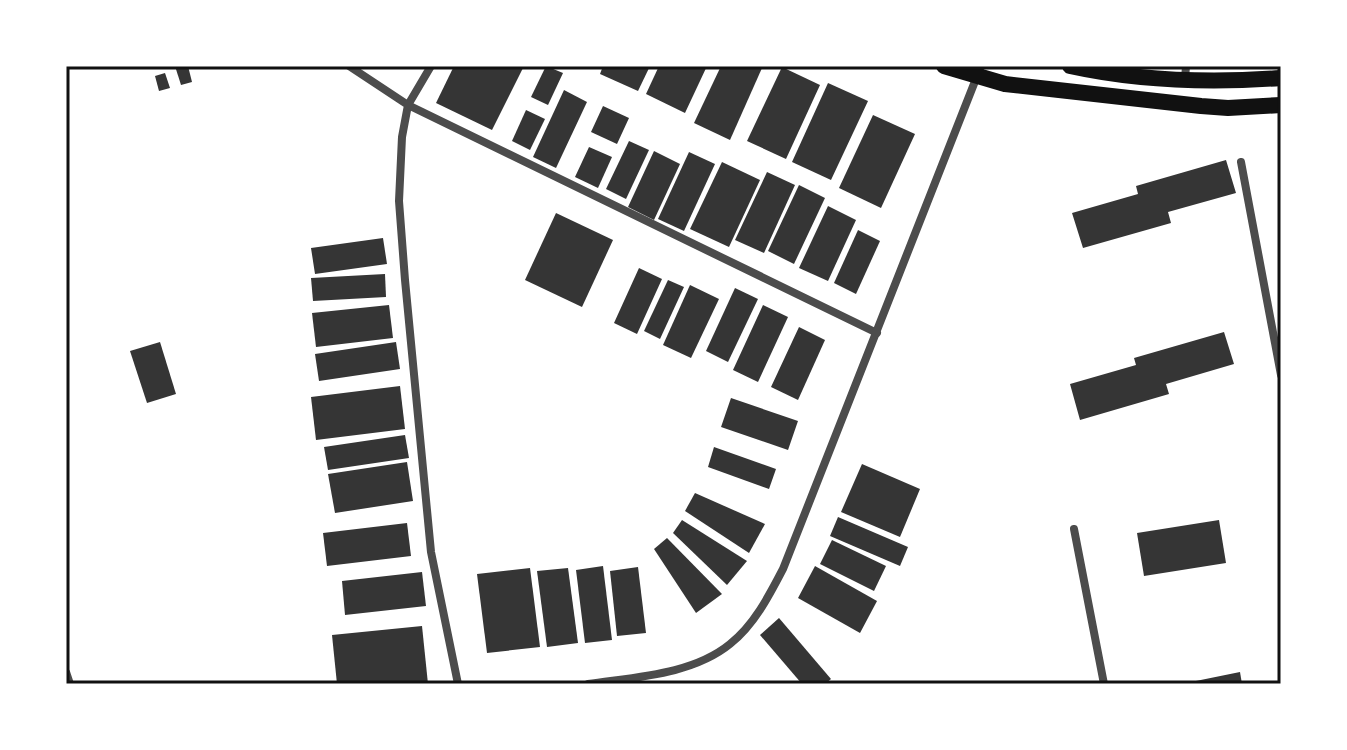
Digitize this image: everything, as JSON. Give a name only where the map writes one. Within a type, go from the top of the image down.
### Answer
[{"type":"main road","points":[[944,66],[980,71],[1005,84],[1201,106],[1281,105]]},
{"type":"main road","points":[[1070,66],[1098,72],[1281,78]]},
{"type":"street","points":[[349,66],[408,105],[877,333]]},
{"type":"street","points":[[431,66],[408,105],[402,137],[399,201],[431,552],[458,684]]},
{"type":"street","points":[[588,684],[644,680],[691,665],[731,644],[753,620],[783,569],[980,71]]},
{"type":"street","points":[[1241,162],[1281,375]]},
{"type":"street","points":[[1074,529],[1104,684]]},
{"type":"street","points":[[66,672],[70,684]]},
{"type":"building","points":[[175,66],[188,66],[192,82],[181,85]]},
{"type":"building","points":[[454,66],[524,66],[492,130],[436,103]]},
{"type":"building","points":[[546,66],[563,73],[548,105],[531,97]]},
{"type":"building","points":[[603,66],[650,66],[638,91],[600,74]]},
{"type":"building","points":[[659,66],[707,66],[685,113],[646,94]]},
{"type":"building","points":[[721,66],[762,68],[730,140],[694,123]]},
{"type":"building","points":[[782,67],[820,85],[786,159],[747,141]]},
{"type":"building","points":[[165,73],[170,88],[159,91],[155,76]]},
{"type":"building","points":[[828,83],[868,101],[831,180],[792,162]]},
{"type":"building","points":[[564,90],[587,102],[556,168],[533,157]]},
{"type":"building","points":[[603,106],[629,118],[617,144],[591,132]]},
{"type":"building","points":[[526,110],[545,119],[530,150],[512,141]]},
{"type":"building","points":[[873,115],[915,134],[881,208],[839,188]]},
{"type":"building","points":[[629,141],[649,150],[626,199],[606,189]]},
{"type":"building","points":[[589,147],[612,157],[598,188],[575,177]]},
{"type":"building","points":[[654,151],[680,164],[654,220],[628,207]]},
{"type":"building","points":[[689,152],[715,164],[684,231],[658,219]]},
{"type":"building","points":[[1226,160],[1236,193],[1168,212],[1171,223],[1083,248],[1072,213],[1138,194],[1136,186]]},
{"type":"building","points":[[722,162],[760,180],[729,247],[690,229]]},
{"type":"building","points":[[767,172],[795,185],[764,253],[735,240]]},
{"type":"building","points":[[799,185],[825,198],[794,264],[768,251]]},
{"type":"building","points":[[828,206],[856,220],[828,281],[799,268]]},
{"type":"building","points":[[556,213],[613,240],[582,307],[525,280]]},
{"type":"building","points":[[858,230],[880,241],[856,294],[834,283]]},
{"type":"building","points":[[383,238],[387,264],[315,274],[311,248]]},
{"type":"building","points":[[639,268],[662,279],[637,334],[614,323]]},
{"type":"building","points":[[385,274],[386,297],[313,301],[311,278]]},
{"type":"building","points":[[668,280],[684,287],[660,339],[644,331]]},
{"type":"building","points":[[690,285],[719,299],[691,358],[663,345]]},
{"type":"building","points":[[735,288],[758,299],[728,362],[706,351]]},
{"type":"building","points":[[389,305],[393,338],[316,347],[312,313]]},
{"type":"building","points":[[763,305],[788,317],[758,382],[733,370]]},
{"type":"building","points":[[799,327],[825,340],[798,400],[771,387]]},
{"type":"building","points":[[1224,332],[1234,364],[1166,384],[1169,394],[1080,420],[1070,384],[1136,365],[1134,358]]},
{"type":"building","points":[[160,342],[176,394],[147,403],[130,351]]},
{"type":"building","points":[[396,342],[400,369],[319,381],[315,354]]},
{"type":"building","points":[[400,386],[405,429],[316,440],[311,397]]},
{"type":"building","points":[[731,398],[798,421],[788,450],[721,427]]},
{"type":"building","points":[[405,435],[409,458],[328,470],[324,447]]},
{"type":"building","points":[[714,447],[776,469],[769,489],[708,467]]},
{"type":"building","points":[[407,462],[413,501],[335,513],[328,474]]},
{"type":"building","points":[[862,464],[920,489],[900,537],[841,512]]},
{"type":"building","points":[[695,493],[765,524],[749,553],[685,511]]},
{"type":"building","points":[[838,517],[908,547],[900,566],[830,536]]},
{"type":"building","points":[[682,520],[747,561],[727,585],[673,533]]},
{"type":"building","points":[[1219,520],[1226,563],[1144,576],[1137,533]]},
{"type":"building","points":[[407,523],[411,556],[327,566],[323,533]]},
{"type":"building","points":[[667,538],[722,594],[696,613],[654,549]]},
{"type":"building","points":[[832,540],[886,566],[874,591],[820,564]]},
{"type":"building","points":[[603,566],[612,640],[585,643],[576,570]]},
{"type":"building","points":[[815,566],[877,601],[860,633],[798,598]]},
{"type":"building","points":[[638,567],[646,633],[617,636],[610,571]]},
{"type":"building","points":[[530,568],[540,647],[487,653],[477,574]]},
{"type":"building","points":[[568,568],[578,643],[547,647],[537,571]]},
{"type":"building","points":[[422,572],[426,606],[345,615],[342,581]]},
{"type":"building","points":[[779,618],[831,679],[825,684],[802,684],[760,635]]},
{"type":"building","points":[[422,626],[428,684],[337,684],[332,635]]},
{"type":"building","points":[[1240,672],[1242,684],[1186,684],[1186,683]]}]
